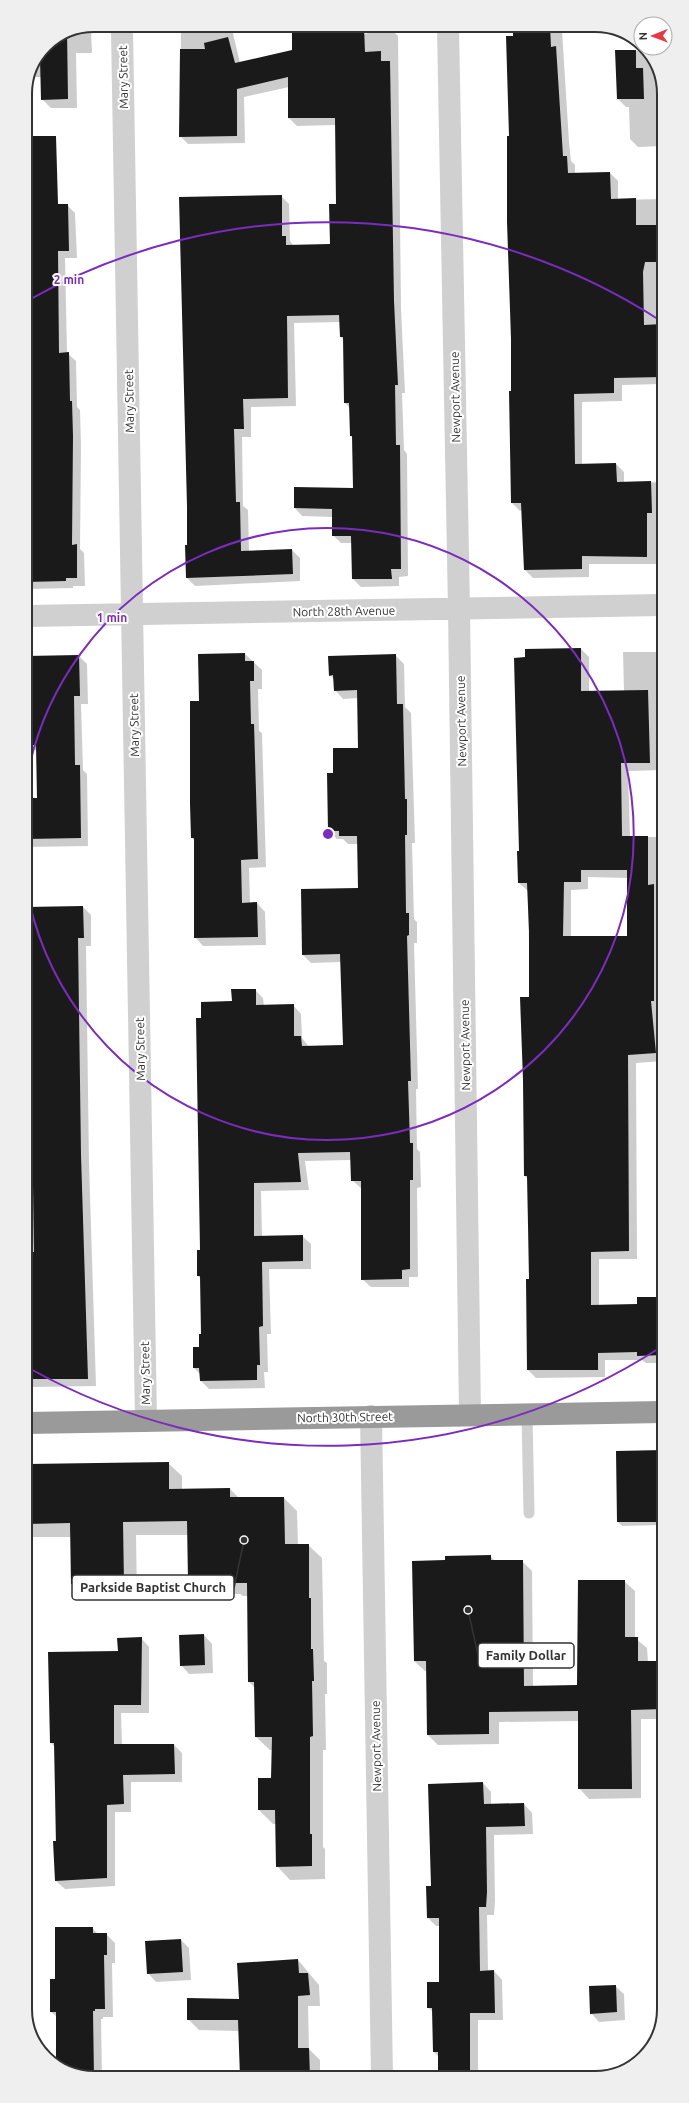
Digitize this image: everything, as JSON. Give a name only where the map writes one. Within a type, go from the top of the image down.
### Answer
[{"type":"highway","name":"North 30th Street","points":[[32,1423],[657,1412]]},
{"type":"street","name":"Mary Street","points":[[122,32],[146,1421]]},
{"type":"street","name":"Newport Avenue","points":[[448,32],[459,609],[470,1415]]},
{"type":"street","name":"North 28th Avenue","points":[[32,616],[657,606]]},
{"type":"street","name":"Newport Avenue","points":[[371,1416],[382,2071]]},
{"type":"lane","points":[[527,1414],[529,1513]]},
{"type":"building","points":[[292,32],[364,32],[365,52],[381,51],[381,61],[390,61],[394,301],[398,385],[395,385],[396,445],[400,445],[401,569],[391,569],[392,579],[352,579],[351,536],[332,536],[332,509],[294,508],[294,487],[353,488],[352,436],[350,436],[349,403],[344,403],[343,337],[340,337],[339,315],[287,316],[288,398],[243,399],[244,429],[234,429],[236,502],[240,502],[241,551],[292,549],[293,574],[186,578],[185,545],[187,545],[187,506],[179,197],[282,195],[282,236],[286,236],[286,245],[330,244],[329,204],[336,204],[335,118],[288,118],[288,77],[237,89],[237,136],[179,137],[180,49],[205,49],[204,43],[228,37],[235,63],[292,50]]},
{"type":"building","points":[[513,32],[550,32],[551,47],[556,46],[563,156],[567,156],[568,173],[610,172],[611,199],[636,198],[636,225],[657,225],[657,262],[645,262],[643,272],[644,325],[657,324],[657,377],[614,378],[614,393],[574,394],[575,464],[616,463],[617,482],[651,481],[652,513],[647,513],[647,557],[582,556],[582,569],[524,570],[521,503],[511,503],[509,391],[511,391],[511,339],[507,222],[507,136],[509,136],[506,36],[513,36]]},
{"type":"building","points":[[67,39],[68,99],[41,100],[40,65],[50,50]]},
{"type":"building","points":[[615,50],[633,50],[633,56],[636,56],[636,68],[643,68],[644,99],[617,99]]},
{"type":"building","points":[[32,136],[56,136],[58,204],[68,204],[69,251],[58,251],[59,353],[69,352],[70,401],[72,401],[73,436],[72,545],[77,544],[77,578],[66,578],[66,581],[32,582]]},
{"type":"building","points":[[581,648],[581,691],[648,690],[650,763],[621,763],[622,836],[648,836],[648,885],[654,884],[654,1001],[651,1001],[656,1053],[628,1055],[629,1251],[591,1252],[591,1305],[637,1304],[637,1297],[657,1297],[657,1355],[637,1356],[637,1352],[598,1353],[598,1370],[527,1370],[526,1279],[529,1279],[528,1225],[527,1176],[524,1176],[520,997],[529,997],[529,931],[527,883],[518,883],[517,851],[519,851],[514,658],[525,657],[525,649]],"holes":[[[581,870],[627,870],[627,936],[563,936],[564,882],[581,882]]]},
{"type":"building","points":[[245,653],[245,661],[254,661],[254,681],[250,681],[251,724],[254,724],[258,859],[241,860],[242,903],[257,902],[258,937],[194,938],[194,838],[191,838],[190,804],[190,701],[199,701],[198,654]]},
{"type":"building","points":[[396,654],[397,704],[403,704],[405,799],[407,799],[407,835],[405,835],[406,913],[409,913],[409,935],[407,936],[411,1081],[408,1081],[410,1143],[413,1143],[413,1180],[410,1180],[410,1269],[402,1270],[402,1279],[361,1280],[361,1181],[351,1181],[350,1152],[298,1153],[301,1182],[254,1183],[254,1236],[303,1235],[303,1261],[262,1262],[263,1326],[259,1327],[260,1365],[257,1365],[257,1380],[200,1381],[199,1368],[193,1368],[193,1347],[199,1347],[199,1334],[201,1334],[200,1276],[197,1276],[197,1250],[200,1250],[196,1018],[201,1018],[201,1002],[232,1001],[231,989],[256,989],[256,1005],[294,1004],[294,1036],[301,1036],[302,1046],[343,1045],[340,954],[302,955],[301,889],[358,888],[357,836],[339,836],[339,831],[328,831],[327,773],[333,773],[333,748],[358,748],[357,690],[334,691],[333,675],[329,676],[328,656]]},
{"type":"building","points":[[79,655],[80,696],[74,696],[75,765],[80,765],[81,838],[32,839],[32,798],[37,798],[36,745],[32,745],[32,656]]},
{"type":"building","points":[[83,906],[84,938],[78,938],[81,1155],[88,1379],[32,1379],[32,1252],[34,1252],[32,1186],[32,907]]},
{"type":"building","points":[[657,1450],[657,1522],[617,1522],[616,1451]]},
{"type":"building","points":[[169,1462],[169,1489],[230,1488],[230,1497],[284,1497],[285,1544],[309,1544],[309,1598],[311,1598],[311,1649],[313,1649],[314,1681],[312,1681],[313,1736],[310,1737],[310,1834],[312,1834],[312,1866],[276,1867],[275,1810],[258,1810],[258,1778],[271,1778],[272,1737],[255,1737],[254,1682],[248,1682],[247,1583],[228,1583],[228,1580],[188,1581],[187,1521],[123,1522],[124,1584],[71,1584],[70,1523],[32,1524],[32,1464]]},
{"type":"building","points":[[491,1555],[491,1560],[523,1560],[524,1686],[577,1685],[578,1580],[625,1580],[625,1637],[638,1637],[638,1661],[657,1661],[657,1709],[631,1710],[632,1789],[578,1789],[578,1711],[489,1712],[489,1734],[427,1735],[426,1661],[414,1661],[412,1561],[445,1560],[445,1556]]},
{"type":"building","points":[[204,1634],[205,1665],[180,1666],[179,1635]]},
{"type":"building","points":[[142,1637],[141,1705],[114,1705],[114,1744],[174,1744],[175,1774],[123,1775],[124,1804],[107,1805],[107,1878],[55,1881],[53,1841],[56,1841],[54,1743],[50,1743],[48,1652],[118,1651],[117,1638]]},
{"type":"building","points":[[483,1782],[484,1804],[524,1803],[525,1826],[486,1827],[487,1892],[486,1907],[479,1907],[480,1971],[494,1970],[495,2013],[470,2013],[470,2071],[438,2071],[438,2052],[433,2052],[432,2008],[427,2008],[427,1982],[439,1982],[439,1918],[427,1918],[426,1886],[431,1886],[428,1784]]},
{"type":"building","points":[[55,1927],[93,1927],[93,1933],[107,1933],[107,1955],[104,1955],[105,2009],[95,2009],[95,2011],[93,2011],[94,2071],[82,2070],[71,2066],[56,2057],[56,2012],[50,2012],[50,1979],[55,1979]]},
{"type":"building","points":[[181,1939],[183,1972],[147,1974],[145,1941]]},
{"type":"building","points":[[298,1959],[299,1973],[308,1973],[310,1995],[298,1996],[298,2048],[309,2048],[310,2071],[240,2071],[238,2020],[187,2020],[187,1998],[239,1999],[237,1963]]},
{"type":"building","points":[[616,1985],[617,2012],[590,2014],[589,1986]]},
{"type":"place","name":"Parkside Baptist Church","points":[[244,1540]]},
{"type":"place","name":"Family Dollar","points":[[468,1610]]}]
